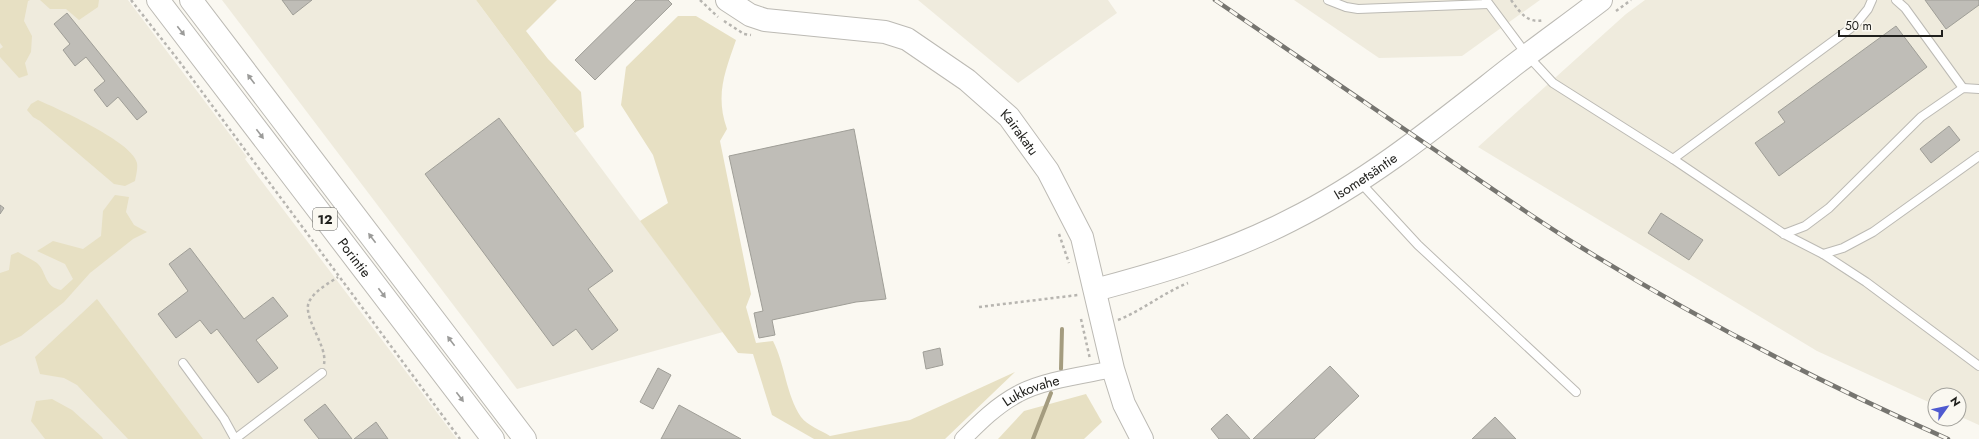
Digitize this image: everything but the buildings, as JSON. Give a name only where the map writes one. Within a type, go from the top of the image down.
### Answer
[{"type":"main road","name":"Porintie","points":[[158,0],[493,439]]},
{"type":"main road","name":"Porintie","points":[[191,0],[525,439]]},
{"type":"main road","name":"Kairakatu","points":[[727,0],[750,15],[765,20],[885,32],[907,39],[967,80],[1009,117],[1048,171],[1082,237],[1082,293],[1104,371],[1124,404],[1142,439]]},
{"type":"main road","name":"Isometsäntie","points":[[1082,293],[1155,274],[1236,246],[1292,220],[1359,181],[1419,140],[1527,55],[1601,0]]},
{"type":"street","name":"Lukkovahe","points":[[963,439],[989,413],[1018,393],[1053,381],[1104,371]]},
{"type":"lane","points":[[1328,0],[1346,8],[1358,9],[1487,2],[1527,55],[1553,83],[1673,160],[1784,234],[1823,254],[1866,282],[1979,366]]},
{"type":"lane","points":[[1673,160],[1855,25],[1868,9],[1872,0]]},
{"type":"lane","points":[[1896,0],[1905,8],[1963,88]]},
{"type":"lane","points":[[1784,234],[1805,226],[1829,208],[1922,117],[1963,88],[1979,89]]},
{"type":"lane","points":[[1823,254],[1843,248],[1873,232],[1979,156]]},
{"type":"lane","points":[[1359,181],[1418,245],[1576,392]]},
{"type":"lane","points":[[183,363],[224,419],[235,439],[322,373]]},
{"type":"path","points":[[131,0],[180,62],[338,277],[460,439]]},
{"type":"path","points":[[700,0],[715,15],[744,34],[756,36]]},
{"type":"path","points":[[1059,233],[1069,266]]},
{"type":"path","points":[[322,373],[325,359],[321,344],[307,311],[308,301],[338,277]]},
{"type":"path","points":[[979,307],[1082,293]]},
{"type":"path","points":[[1081,315],[1104,371]]},
{"type":"shaded area","points":[[0,0],[128,0],[247,157],[245,159],[457,439],[0,439]]},
{"type":"shaded area","points":[[0,0],[30,0],[28,1],[24,21],[32,36],[31,52],[25,63],[28,75],[19,78],[0,57],[0,49],[3,47],[0,43]]},
{"type":"shaded area","points":[[40,0],[99,0],[98,7],[79,20],[66,9],[50,9]]},
{"type":"shaded area","points":[[222,0],[476,0],[723,332],[517,389]]},
{"type":"shaded area","points":[[476,0],[557,0],[526,31],[548,59],[581,92],[584,127],[575,133]]},
{"type":"shaded area","points":[[918,0],[1108,0],[1117,13],[1018,83]]},
{"type":"shaded area","points":[[1294,0],[1540,0],[1462,56],[1379,58]]},
{"type":"shaded area","points":[[1645,0],[1979,0],[1979,425],[1967,420],[1967,387],[1927,387],[1927,401],[1817,351],[1478,147],[1626,14]]},
{"type":"shaded area","points":[[678,16],[696,16],[736,40],[723,84],[723,117],[727,129],[720,141],[751,294],[746,307],[756,343],[773,341],[792,399],[801,417],[811,425],[830,436],[910,420],[1015,372],[945,439],[814,439],[772,415],[753,354],[738,353],[640,221],[668,203],[653,155],[621,105],[626,67]]},
{"type":"shaded area","points":[[38,100],[94,127],[123,146],[132,155],[137,163],[135,181],[125,186],[114,184],[40,121],[33,117],[27,110],[31,104]]},
{"type":"shaded area","points":[[115,195],[129,197],[126,212],[134,225],[147,232],[133,239],[90,273],[64,302],[21,336],[0,346],[0,273],[9,270],[11,255],[18,252],[37,263],[51,286],[61,290],[73,279],[65,264],[37,251],[53,241],[83,249],[101,236],[103,211]]},
{"type":"shaded area","points":[[97,299],[203,439],[128,439],[77,385],[64,378],[40,374],[35,357]]},
{"type":"shaded area","points":[[1086,394],[1102,422],[1084,439],[998,439],[1024,411]]},
{"type":"shaded area","points":[[52,399],[72,410],[103,439],[45,439],[31,421],[36,401]]},
{"type":"waterway","points":[[1061,369],[1062,329]]},
{"type":"waterway","points":[[1033,439],[1051,393]]},
{"type":"railway","points":[[1215,0],[1523,210],[1624,273],[1760,349],[1807,373],[1948,439]]}]
